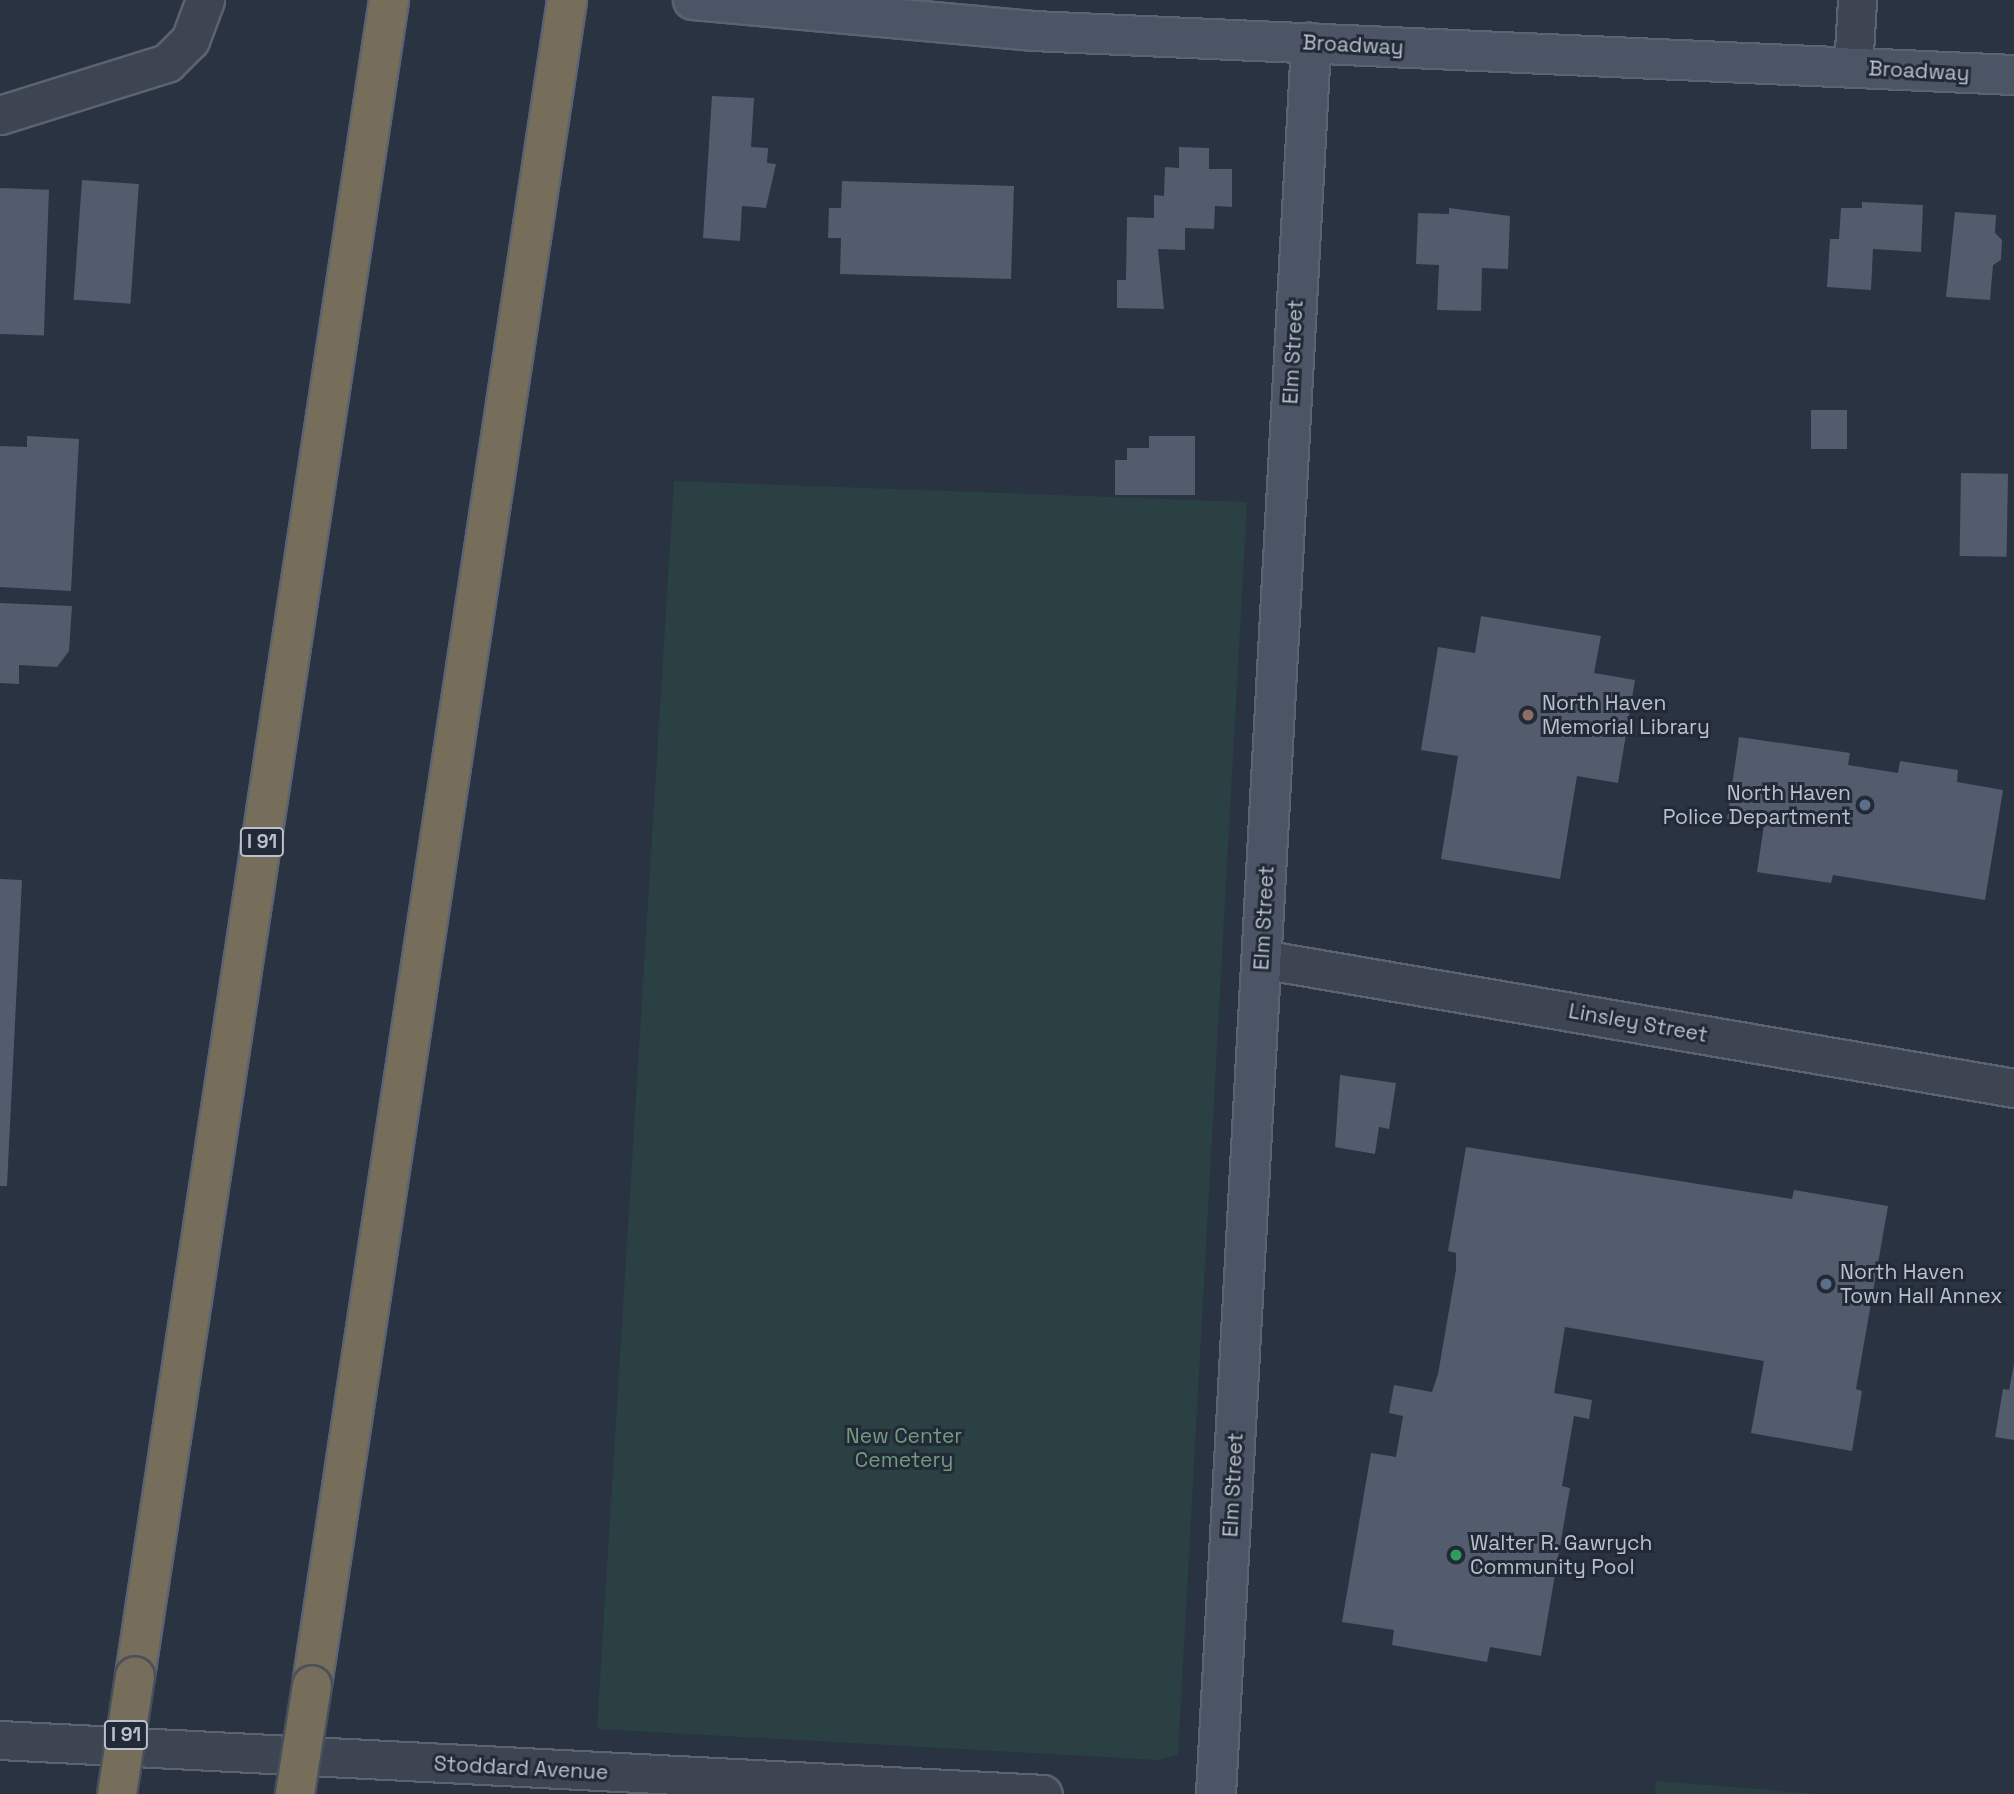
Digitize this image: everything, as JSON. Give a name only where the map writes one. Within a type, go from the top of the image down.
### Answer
[{"type":"highway","name":"I 91","points":[[117,1794],[389,4]]},
{"type":"highway","points":[[295,1794],[564,17]]},
{"type":"street","points":[[0,115],[167,63],[190,40],[205,0]]},
{"type":"street","name":"Broadway","points":[[693,0],[914,24],[2014,75]]},
{"type":"street","points":[[1853,68],[1857,0]]},
{"type":"street","name":"Elm Street","points":[[1216,1794],[1311,43]]},
{"type":"street","name":"Linsley Street","points":[[1261,959],[2014,1088]]},
{"type":"street","name":"Stoddard Avenue","points":[[0,1740],[1043,1794]]},
{"type":"green space","name":"New Center Cemetery","points":[[674,481],[1247,502],[1178,1754],[1159,1760],[597,1729]]},
{"type":"green space","points":[[1656,1781],[1820,1794],[1655,1794]]},
{"type":"building","points":[[712,96],[754,98],[751,147],[768,148],[767,163],[776,164],[766,208],[742,206],[740,241],[703,238]]},
{"type":"building","points":[[1179,147],[1209,148],[1209,169],[1232,169],[1232,207],[1215,206],[1214,229],[1185,228],[1185,250],[1158,249],[1164,309],[1117,308],[1117,280],[1126,280],[1127,217],[1154,218],[1154,195],[1164,196],[1165,167],[1179,168]]},
{"type":"building","points":[[82,180],[139,184],[130,304],[74,300]]},
{"type":"building","points":[[842,181],[1014,186],[1011,279],[840,274],[841,238],[828,238],[829,208],[841,208]]},
{"type":"building","points":[[0,188],[49,190],[44,336],[0,334]]},
{"type":"building","points":[[1862,202],[1923,205],[1921,252],[1873,249],[1871,290],[1827,287],[1830,239],[1839,239],[1841,208],[1862,208]]},
{"type":"building","points":[[1449,208],[1510,216],[1508,269],[1482,268],[1481,311],[1437,310],[1439,265],[1416,264],[1418,213],[1449,214]]},
{"type":"building","points":[[1955,212],[1996,215],[1995,233],[2002,240],[2001,260],[1993,265],[1990,300],[1946,297]]},
{"type":"building","points":[[1811,410],[1847,410],[1847,449],[1811,449]]},
{"type":"building","points":[[27,436],[79,439],[71,591],[0,587],[0,446],[27,447]]},
{"type":"building","points":[[1149,436],[1195,436],[1195,495],[1115,495],[1115,460],[1127,460],[1127,448],[1149,448]]},
{"type":"building","points":[[1961,473],[2008,474],[2007,557],[1960,556]]},
{"type":"building","points":[[0,603],[72,606],[69,651],[57,667],[19,665],[19,684],[0,683]]},
{"type":"building","name":"North Haven Memorial Library","points":[[1481,616],[1601,636],[1594,673],[1635,680],[1618,783],[1577,776],[1560,879],[1441,859],[1458,756],[1421,750],[1438,647],[1475,653]]},
{"type":"building","name":"North Haven Police Department","points":[[1739,737],[1850,753],[1848,765],[1898,773],[1900,761],[1958,770],[1957,782],[2003,790],[1985,900],[1833,875],[1831,883],[1757,872],[1764,825],[1727,820]]},
{"type":"building","points":[[0,879],[22,880],[7,1186],[0,1186]]},
{"type":"building","points":[[1340,1075],[1396,1083],[1389,1129],[1379,1127],[1375,1154],[1335,1147]]},
{"type":"building","points":[[1466,1147],[1792,1199],[1794,1190],[1888,1206],[1856,1389],[1862,1391],[1852,1451],[1751,1433],[1764,1361],[1565,1327],[1554,1393],[1592,1400],[1589,1419],[1574,1416],[1562,1486],[1570,1488],[1541,1656],[1490,1647],[1487,1662],[1392,1645],[1394,1630],[1342,1622],[1371,1453],[1396,1457],[1403,1416],[1389,1413],[1394,1385],[1432,1392],[1438,1374],[1456,1270],[1456,1253],[1448,1251]]},
{"type":"building","points":[[2014,1364],[2014,1440],[1995,1437],[2003,1389],[2009,1390]]},
{"type":"place","name":"North Haven Memorial Library","points":[[1528,715]]},
{"type":"place","name":"North Haven Police Department","points":[[1865,805]]},
{"type":"place","name":"North Haven Town Hall Annex","points":[[1826,1284]]},
{"type":"place","name":"Walter R. Gawrych Community Pool","points":[[1456,1555]]}]
